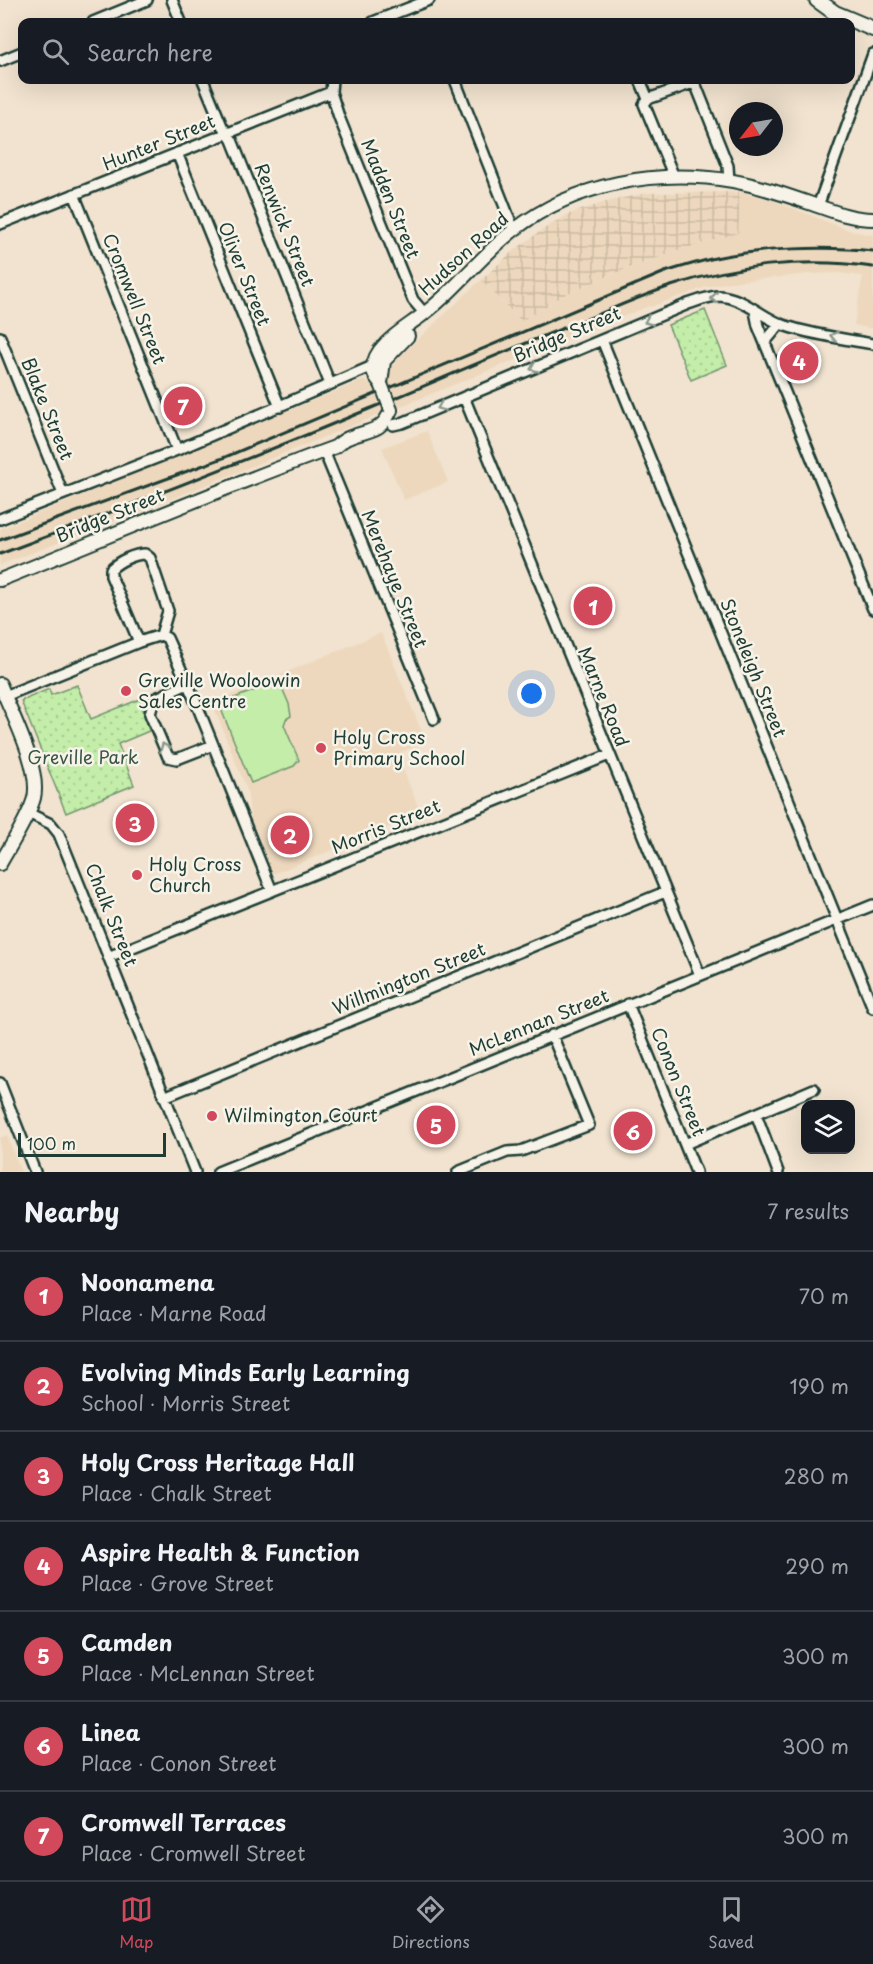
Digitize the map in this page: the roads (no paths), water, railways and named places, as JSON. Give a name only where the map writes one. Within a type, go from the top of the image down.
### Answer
[{"type":"highway","points":[[817,0],[835,13],[848,18]]},
{"type":"highway","points":[[855,21],[873,28]]},
{"type":"main road","name":"Hudson Road","points":[[378,366],[381,350],[425,314],[514,230],[548,209],[588,190],[614,183],[674,177],[729,181],[759,187],[849,216],[873,219]]},
{"type":"main road","points":[[378,366],[375,376],[381,384],[395,417],[393,425]]},
{"type":"main road","name":"Bridge Street","points":[[0,580],[161,513],[199,501],[330,449],[347,438],[380,426],[386,421],[391,410]]},
{"type":"main road","name":"Bridge Street","points":[[330,449],[365,441],[388,431],[393,425]]},
{"type":"main road","points":[[0,684],[35,775],[35,792],[28,813],[0,864]]},
{"type":"street","points":[[103,18],[147,0]]},
{"type":"street","points":[[172,0],[179,18]]},
{"type":"street","points":[[383,18],[429,0]]},
{"type":"street","points":[[0,61],[18,54]]},
{"type":"street","points":[[818,206],[873,54]]},
{"type":"street","name":"Renwick Street","points":[[205,84],[227,134],[232,140],[330,384]]},
{"type":"street","points":[[331,92],[332,84]]},
{"type":"street","points":[[456,84],[514,230]]},
{"type":"street","points":[[642,84],[648,99]]},
{"type":"street","points":[[674,177],[644,106],[645,101],[687,84],[695,84],[727,163],[729,181]]},
{"type":"street","name":"Hunter Street","points":[[0,224],[331,92]]},
{"type":"street","name":"Madden Street","points":[[331,92],[413,300],[425,314]]},
{"type":"street","name":"Oliver Street","points":[[177,153],[280,407]]},
{"type":"street","name":"Cromwell Street","points":[[74,194],[177,450]]},
{"type":"street","name":"Bridge Street","points":[[393,425],[707,297],[720,296],[732,299],[780,324],[873,344]]},
{"type":"street","points":[[755,311],[758,326],[873,609]]},
{"type":"street","points":[[765,342],[780,324]]},
{"type":"street","name":"Blake Street","points":[[0,337],[63,494]]},
{"type":"street","name":"Stoneleigh Street","points":[[602,340],[873,1008]]},
{"type":"street","points":[[0,519],[177,450],[330,384],[378,366]]},
{"type":"street","name":"Marne Road","points":[[464,397],[700,975]]},
{"type":"street","name":"Merehaye Street","points":[[330,449],[434,719]]},
{"type":"street","points":[[139,642],[111,576],[111,569],[116,564],[140,554],[145,554],[150,558],[168,611],[161,635]]},
{"type":"street","points":[[5,696],[139,642],[161,635],[167,638],[213,744],[272,891]]},
{"type":"street","points":[[188,684],[154,699],[150,714],[168,757],[177,759],[213,744]]},
{"type":"street","name":"Morris Street","points":[[108,957],[609,755]]},
{"type":"street","name":"Chalk Street","points":[[28,813],[51,824],[57,830],[194,1172]]},
{"type":"street","name":"Willmington Street","points":[[164,1097],[665,892]]},
{"type":"street","name":"McLennan Street","points":[[218,1172],[873,905]]},
{"type":"street","name":"Conon Street","points":[[628,1004],[696,1172]]},
{"type":"street","points":[[458,1172],[507,1152],[521,1151],[589,1125],[552,1035]]},
{"type":"street","points":[[0,1083],[35,1172]]},
{"type":"street","points":[[685,1144],[813,1089]]},
{"type":"street","points":[[756,1114],[778,1172]]},
{"type":"railway","points":[[0,540],[223,458],[665,272],[715,258],[752,252],[815,248],[873,251]]},
{"type":"railway","points":[[0,554],[231,465],[526,343],[671,286],[720,273],[771,265],[822,263],[873,267]]},
{"type":"place","name":"Aspire Health & Function","points":[[799,361]]},
{"type":"place","name":"Cromwell Terraces","points":[[183,406]]},
{"type":"place","name":"Noonamena","points":[[593,606]]},
{"type":"place","name":"Greville Wooloowin Sales Centre","points":[[126,691]]},
{"type":"place","name":"Holy Cross Primary School","points":[[321,748]]},
{"type":"place","name":"Holy Cross Heritage Hall","points":[[135,823]]},
{"type":"place","name":"Evolving Minds Early Learning","points":[[290,835]]},
{"type":"place","name":"Holy Cross Church","points":[[137,875]]},
{"type":"place","name":"Wilmington Court","points":[[212,1116]]},
{"type":"place","name":"Camden","points":[[436,1125]]},
{"type":"place","name":"Linea","points":[[633,1131]]},
{"type":"park label","name":"Greville Park","points":[[83,758]]}]
